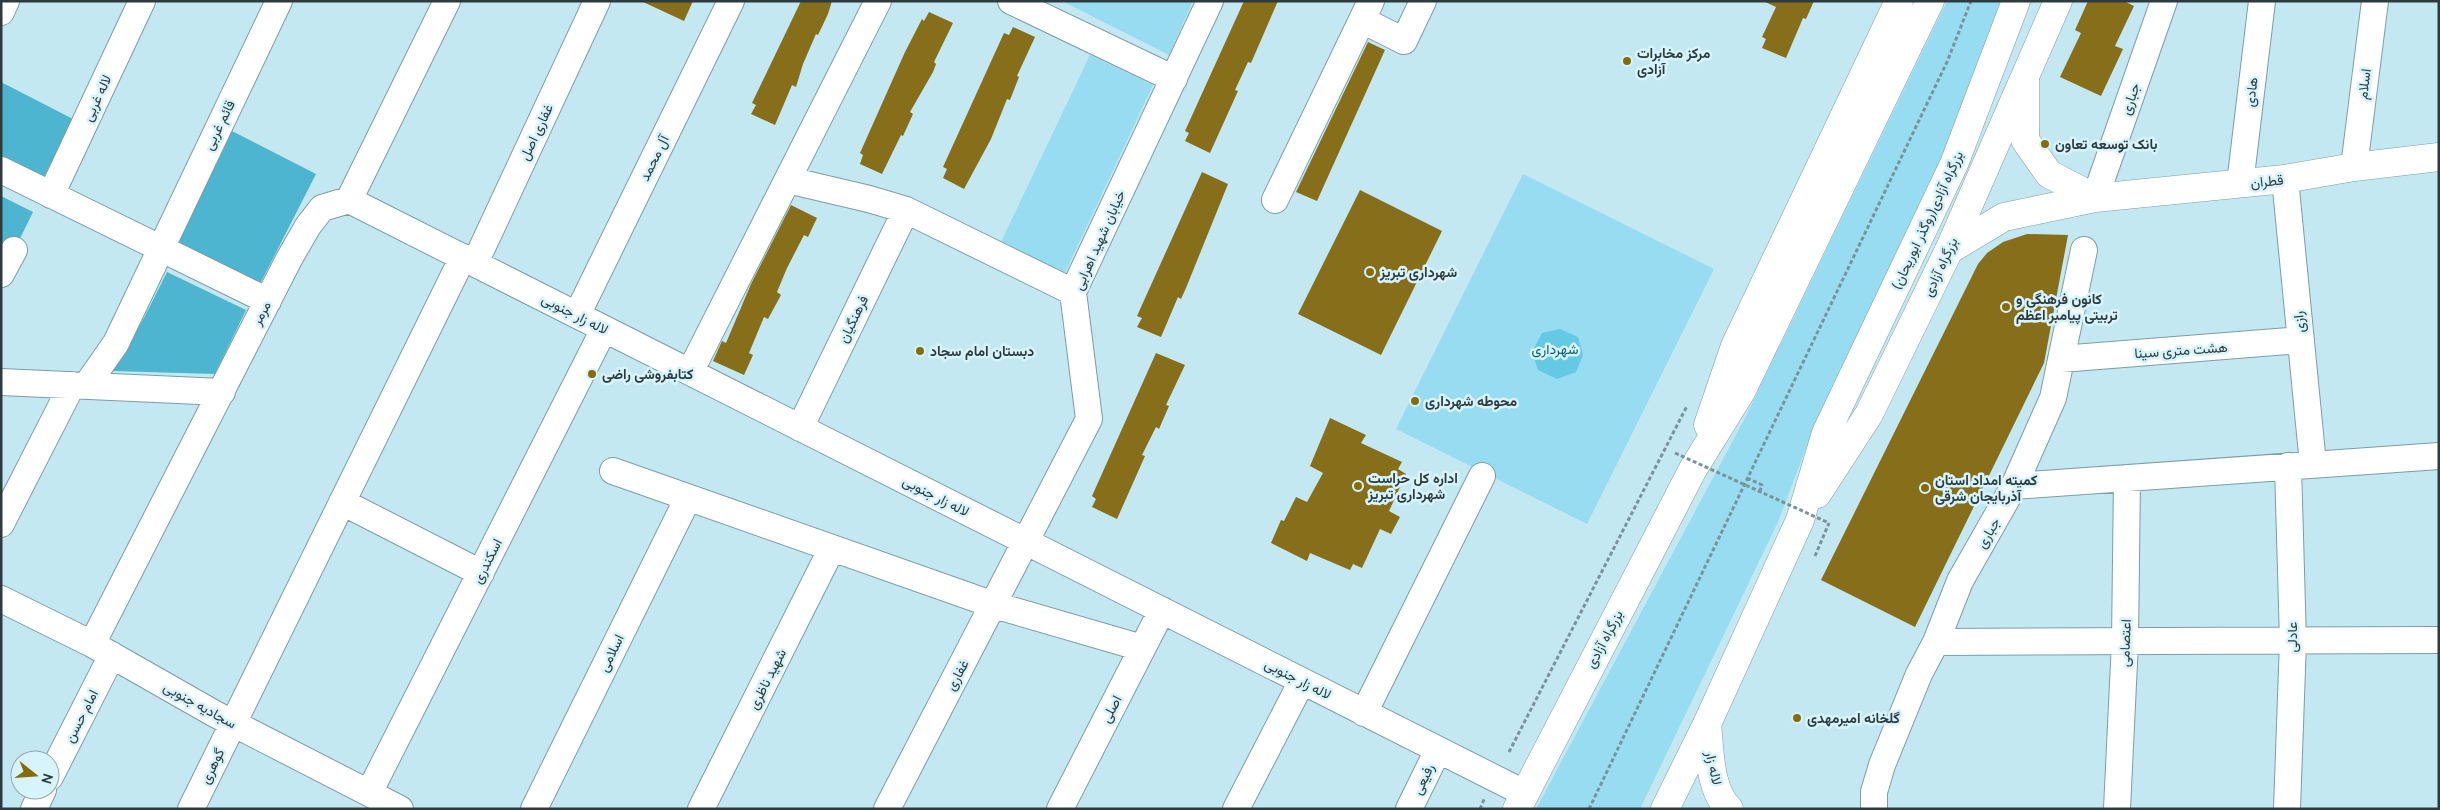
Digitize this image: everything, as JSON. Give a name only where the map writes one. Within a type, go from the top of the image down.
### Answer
[{"type":"main road","name":"بزرگراه آزادی","points":[[1520,801],[1684,461],[1735,346],[1899,1]]},
{"type":"main road","name":"بزرگراه آزادی","points":[[1684,461],[1742,390],[1930,1]]},
{"type":"main road","name":"بزرگراه آزادی(روگذر ابوریحان)","points":[[1826,433],[1954,164],[2016,1]]},
{"type":"main road","name":"بزرگراه آزادی","points":[[1800,520],[1869,414],[1949,250],[2058,1]]},
{"type":"main road","points":[[2025,80],[2025,140],[2050,174],[2095,198]]},
{"type":"main road","name":"قطران","points":[[1949,250],[2004,217],[2095,198],[2285,179],[2354,167],[2439,157]]},
{"type":"main road","name":"بزرگراه آزادی","points":[[1665,809],[1707,724],[1800,520],[1826,433]]},
{"type":"main road","name":"لاله زار","points":[[1707,724],[1713,774],[1723,803],[1729,809]]},
{"type":"street","points":[[1,12],[6,1]]},
{"type":"street","name":"لاله غربی","points":[[51,195],[142,1]]},
{"type":"street","name":"قائم غربی","points":[[1,524],[79,386],[116,343],[279,1]]},
{"type":"street","points":[[349,200],[447,1]]},
{"type":"street","name":"غفاری اصل","points":[[342,502],[469,260],[598,1]]},
{"type":"street","name":"آل محمد","points":[[577,315],[731,1]]},
{"type":"street","points":[[690,372],[878,1]]},
{"type":"street","points":[[1011,1],[1174,79]]},
{"type":"street","name":"خیابان شهید اهرابی","points":[[1027,542],[1090,418],[1073,292],[1210,1]]},
{"type":"street","points":[[1275,200],[1366,11],[1404,41],[1423,1]]},
{"type":"street","name":"جباری","points":[[2095,198],[2164,1]]},
{"type":"street","name":"هادی","points":[[2240,184],[2262,1]]},
{"type":"street","name":"اسلام","points":[[2354,167],[2375,1]]},
{"type":"street","points":[[1,170],[268,301]]},
{"type":"street","name":"رازی","points":[[2285,179],[2313,464]]},
{"type":"street","points":[[788,180],[906,210],[1073,292]]},
{"type":"street","name":"لاله زار جنوبی","points":[[349,200],[1438,750],[1520,801]]},
{"type":"street","name":"مرمر","points":[[102,650],[222,392],[308,226],[322,208],[349,200]]},
{"type":"street","name":"فرهنگیان","points":[[800,428],[906,210]]},
{"type":"street","points":[[1,274],[14,250]]},
{"type":"street","name":"جباری","points":[[1874,809],[1874,792],[1882,765],[1919,674],[1936,642],[1960,581],[2014,486],[2053,398],[2084,250]]},
{"type":"street","name":"اسکندری","points":[[363,798],[481,573],[604,329]]},
{"type":"street","name":"هشت متری سینا","points":[[2061,359],[2301,340]]},
{"type":"street","points":[[1,382],[222,392]]},
{"type":"street","points":[[2014,486],[2439,456]]},
{"type":"street","name":"عادلی","points":[[2287,809],[2293,641],[2288,466]]},
{"type":"street","points":[[612,471],[994,605],[1142,648]]},
{"type":"street","points":[[1364,713],[1482,476]]},
{"type":"street","name":"اعتصامی","points":[[2117,809],[2125,642],[2127,478]]},
{"type":"street","name":"اسلامی","points":[[534,809],[688,498]]},
{"type":"street","points":[[342,502],[481,573]]},
{"type":"street","name":"گوهری","points":[[191,809],[342,502]]},
{"type":"street","name":"غفاری","points":[[887,809],[1027,542]]},
{"type":"street","name":"شهید ناظری","points":[[701,809],[832,548]]},
{"type":"street","name":"سجادیه جنوبی","points":[[1,599],[102,650],[363,798],[400,809]]},
{"type":"street","name":"اصلی","points":[[1060,809],[1162,610]]},
{"type":"street","points":[[1936,642],[2439,640]]},
{"type":"street","name":"امام حسن","points":[[60,753],[102,650]]},
{"type":"street","points":[[1236,809],[1302,681]]},
{"type":"street","name":"رفیعی","points":[[1409,809],[1438,750]]},
{"type":"path","points":[[1589,809],[1947,62],[1971,1]]},
{"type":"path","points":[[1662,458],[1684,461],[1760,491],[1828,523],[1815,556]]},
{"type":"path","points":[[1747,478],[1762,485],[1760,491]]},
{"type":"green space","points":[[1062,1],[1193,1],[1169,55]]},
{"type":"green space","points":[[1947,1],[2001,1],[1946,154],[1808,443],[1778,522],[1640,809],[1536,809],[1746,416]]},
{"type":"green space","points":[[1090,55],[1153,85],[1065,273],[1001,242]]},
{"type":"green space","name":"شهرداری","points":[[1523,174],[1714,269],[1587,524],[1396,429]]},
{"type":"shaded area","points":[[1,82],[73,119],[44,177],[1,158]]},
{"type":"shaded area","points":[[230,130],[316,174],[260,284],[175,246]]},
{"type":"shaded area","points":[[1,196],[33,212],[7,265],[1,262]]},
{"type":"shaded area","points":[[167,272],[246,310],[215,374],[112,371],[144,318]]},
{"type":"shaded area","points":[[1560,329],[1578,337],[1583,355],[1576,372],[1557,379],[1538,370],[1532,352],[1542,333]]},
{"type":"building","points":[[641,1],[693,1],[684,21]]},
{"type":"building","points":[[801,1],[832,1],[828,14],[818,35],[816,34],[803,64],[796,87],[792,85],[775,125],[751,114],[756,105],[752,103]]},
{"type":"building","points":[[1244,1],[1278,1],[1251,63],[1248,62],[1235,90],[1238,91],[1210,153],[1185,141],[1189,133],[1185,131]]},
{"type":"building","points":[[1763,1],[1814,1],[1806,19],[1803,18],[1786,58],[1762,48],[1766,39],[1762,37],[1776,7]]},
{"type":"building","points":[[2088,1],[2124,1],[2134,6],[2115,46],[2123,49],[2101,96],[2060,77],[2081,33],[2075,30]]},
{"type":"building","points":[[929,12],[953,23],[934,62],[936,64],[933,72],[910,112],[913,114],[903,136],[901,135],[882,174],[860,164],[863,155],[860,153],[905,52],[922,19],[924,21]]},
{"type":"building","points":[[1013,27],[1035,37],[1017,76],[1019,77],[1010,100],[1007,99],[991,139],[964,189],[943,178],[947,169],[943,167],[1004,33],[1009,35]]},
{"type":"building","points":[[1368,42],[1385,50],[1317,201],[1296,192]]},
{"type":"building","points":[[1202,172],[1228,184],[1186,288],[1181,299],[1178,297],[1161,337],[1137,327],[1142,318],[1137,316]]},
{"type":"building","name":"شهرداری تبریز","points":[[1360,190],[1442,231],[1381,355],[1298,314]]},
{"type":"building","points":[[791,205],[817,218],[808,237],[804,235],[787,268],[777,292],[781,295],[768,319],[764,317],[749,353],[753,355],[744,375],[713,361],[722,341],[726,343],[751,284]]},
{"type":"building","name":"کمیته امداد استان آذربایجان شرقی","points":[[2027,234],[2068,235],[2044,363],[1915,627],[1821,580],[1978,264],[1987,253],[2003,242]]},
{"type":"building","points":[[1156,353],[1185,365],[1166,405],[1169,406],[1159,429],[1156,427],[1142,455],[1145,456],[1117,519],[1092,507],[1096,499],[1092,496]]},
{"type":"building","name":"اداره کل حراست شهرداری تبریز","points":[[1330,418],[1366,435],[1361,443],[1402,462],[1398,469],[1406,474],[1389,511],[1400,517],[1391,534],[1380,529],[1362,568],[1353,564],[1350,570],[1310,553],[1307,561],[1271,543],[1281,520],[1284,521],[1296,497],[1307,502],[1323,473],[1310,466]]},
{"type":"place","name":"مرکز مخابرات آزادی","points":[[1627,61]]},
{"type":"place","name":"بانک توسعه تعاون","points":[[2045,144]]},
{"type":"place","name":"شهرداری تبریز","points":[[1370,272]]},
{"type":"place","name":"کانون فرهنگی و تربیتی پیامبر اعظم","points":[[2006,307]]},
{"type":"place","name":"دبستان امام سجاد","points":[[920,351]]},
{"type":"place","name":"کتابفروشی راضی","points":[[592,374]]},
{"type":"place","name":"محوطه شهرداری","points":[[1415,401]]},
{"type":"place","name":"اداره کل حراست شهرداری تبریز","points":[[1358,486]]},
{"type":"place","name":"کمیته امداد استان آذربایجان شرقی","points":[[1925,488]]},
{"type":"place","name":"گلخانه امیرمهدی","points":[[1797,718]]}]
